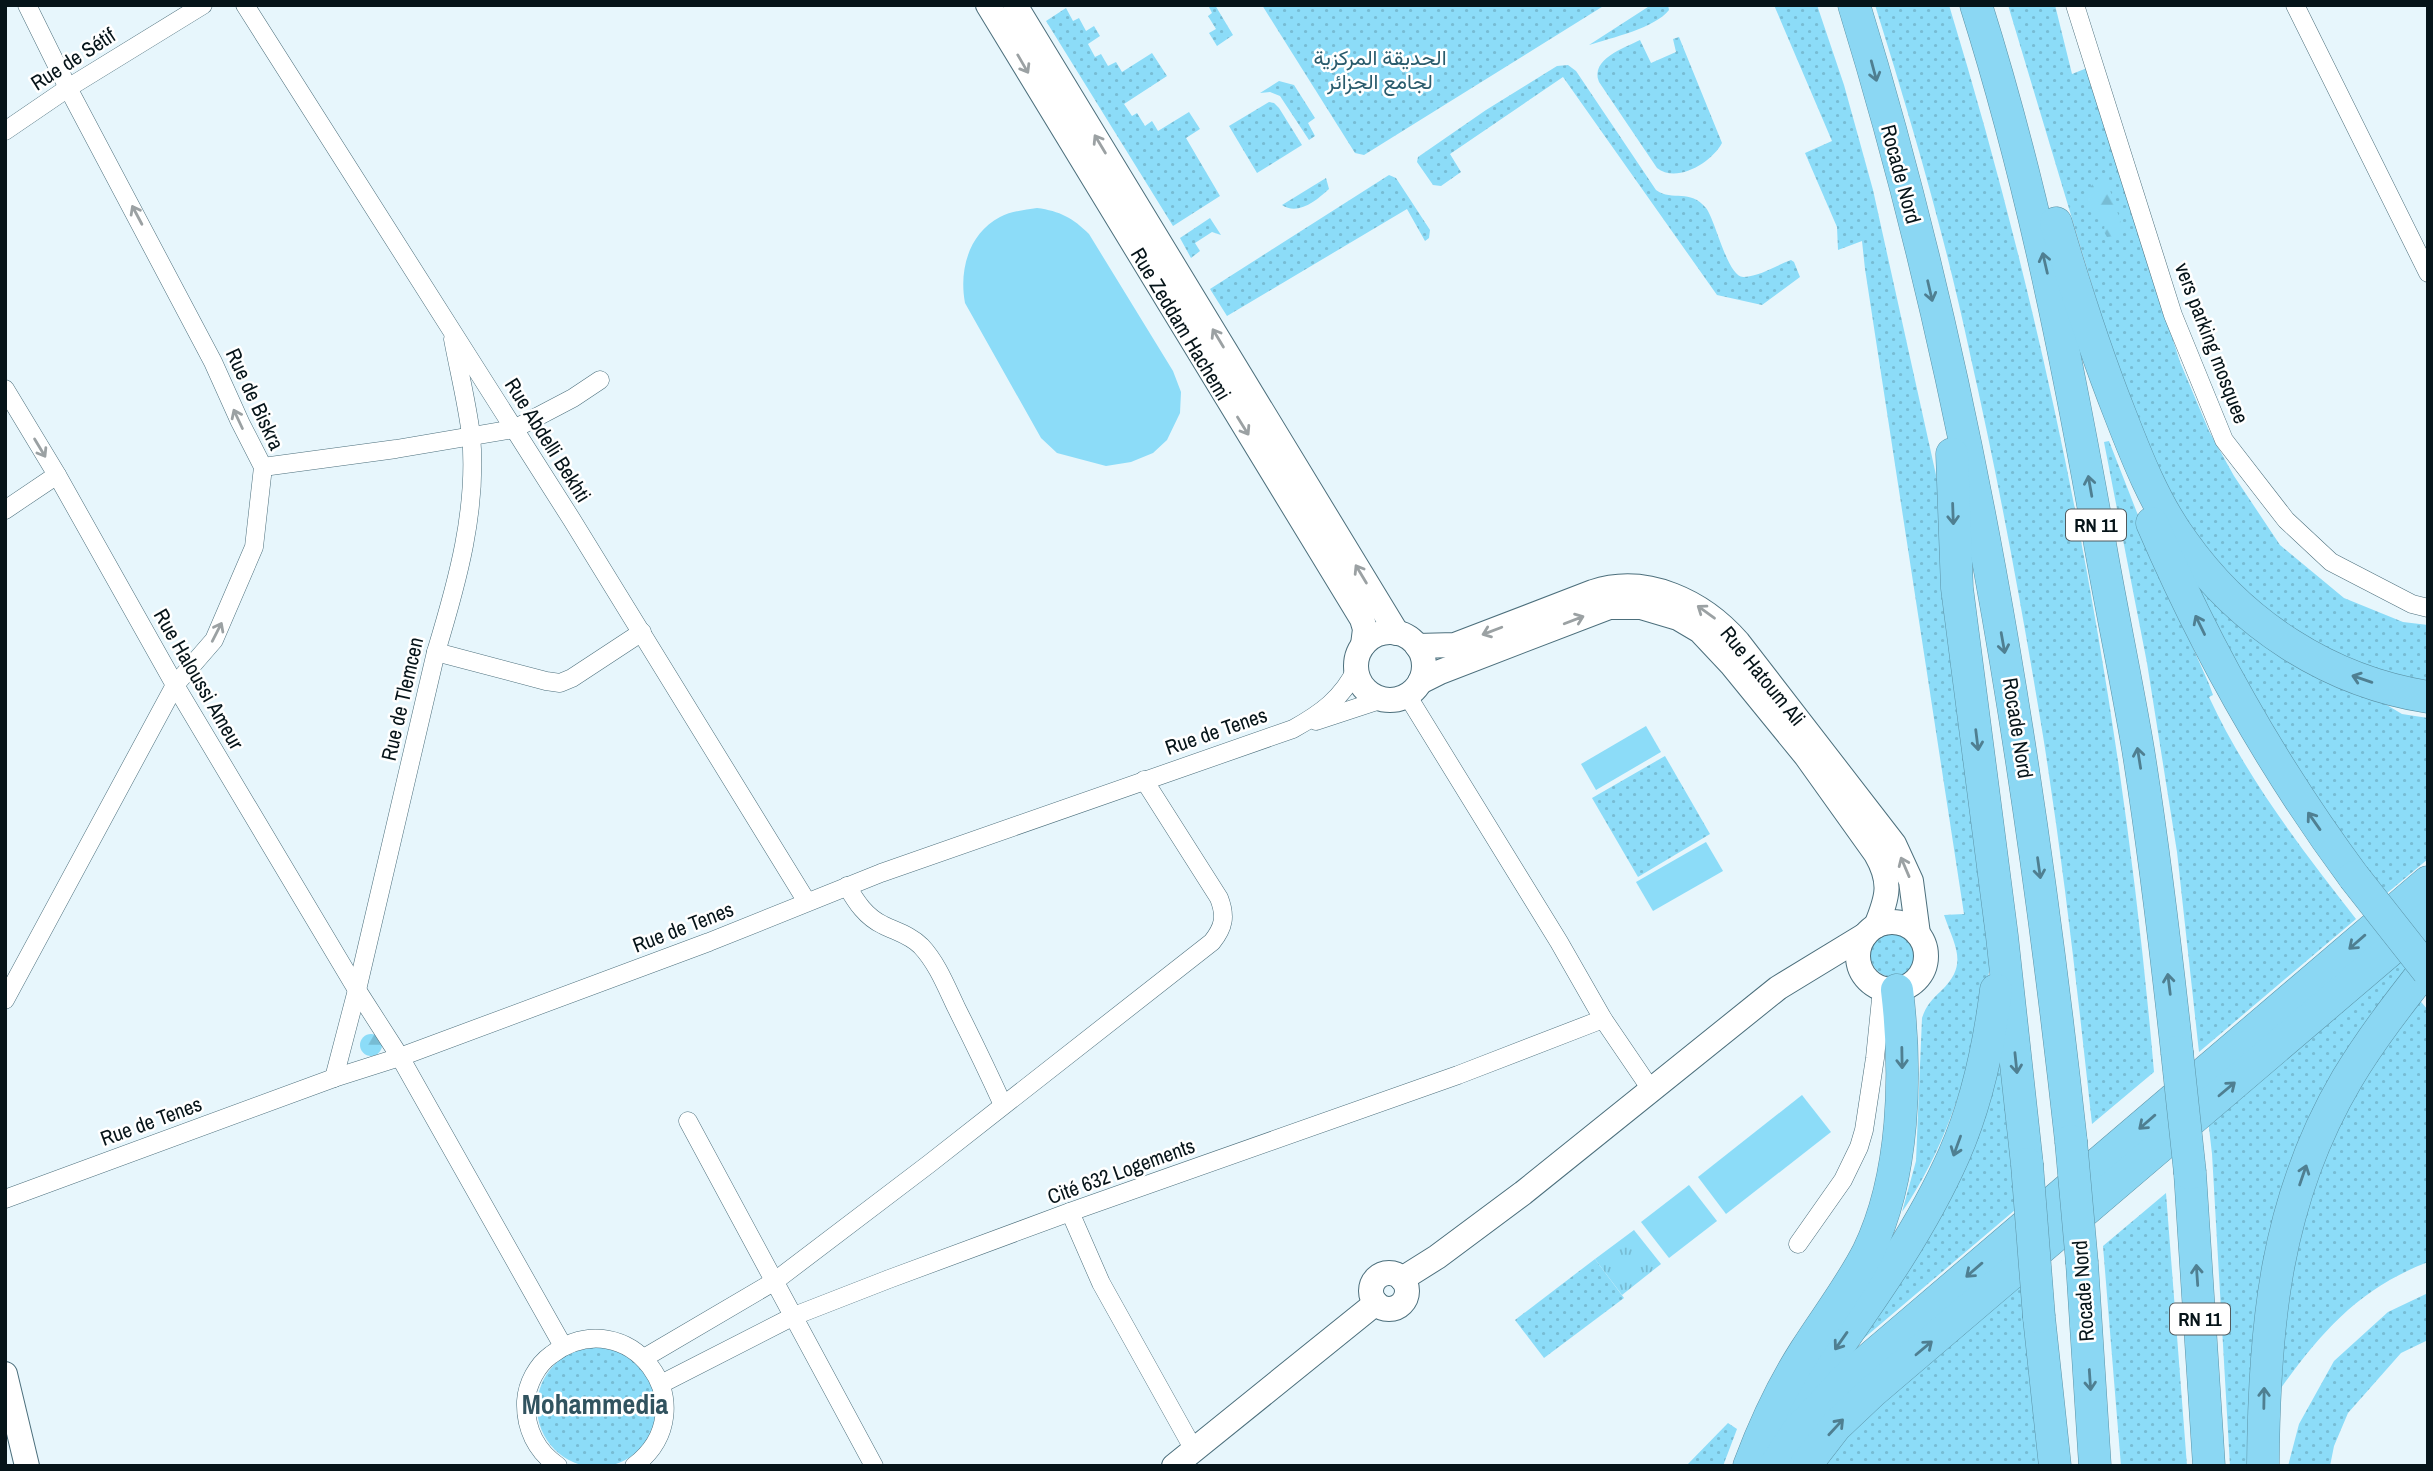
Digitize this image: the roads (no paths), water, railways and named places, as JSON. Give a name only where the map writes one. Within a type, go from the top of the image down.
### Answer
[{"type":"highway","name":"Rocade Nord","points":[[1854,5],[1916,229],[1954,397],[1991,576],[2029,797],[2054,981],[2071,1141],[2095,1466]]},
{"type":"highway","name":"RN 11","points":[[1976,5],[2014,133],[2051,289],[2137,747],[2160,902],[2178,1052],[2190,1173],[2209,1466]]},
{"type":"highway","points":[[1993,5],[2083,315],[2129,438],[2164,513],[2201,566],[2241,609],[2276,635],[2326,665],[2394,690],[2428,697]]},
{"type":"highway","points":[[2098,359],[2133,477],[2158,537],[2219,664],[2254,729],[2354,877],[2428,969],[2380,1029],[2346,1082],[2322,1128],[2300,1185],[2284,1234],[2270,1313],[2263,1391],[2263,1466]]},
{"type":"highway","points":[[1954,397],[1952,492],[1957,588],[2002,936],[2027,1164],[2039,1317],[2055,1466]]},
{"type":"highway","points":[[1774,1466],[1797,1432],[1848,1377],[2428,882]]},
{"type":"highway","points":[[1805,1466],[1836,1426],[1872,1392],[2428,918]]},
{"type":"highway","points":[[1764,1466],[1790,1416],[1912,1236],[1955,1154],[1982,1075],[2002,936]]},
{"type":"highway","points":[[1749,1466],[1787,1380],[1867,1252],[1887,1201],[1895,1161],[1902,1096],[1901,1028],[1882,987]]},
{"type":"street","name":"Rue de Biskra","points":[[5,1000],[175,685],[214,639],[254,547],[262,467],[213,362],[27,5]]},
{"type":"street","name":"Rue de Sétif","points":[[5,131],[68,88],[203,5]]},
{"type":"street","name":"Rue Abdelli Bekhti","points":[[245,5],[642,632],[807,902]]},
{"type":"street","name":"Rue Zeddam Hachemi","points":[[988,5],[1362,619],[1365,629],[1363,645]]},
{"type":"street","name":"Rue Zeddam Hachemi","points":[[1015,5],[1407,639]]},
{"type":"street","name":"vers parking mosquee","points":[[2076,5],[2174,315],[2224,440],[2286,520],[2331,562],[2412,604],[2428,608]]},
{"type":"street","points":[[2295,5],[2428,272]]},
{"type":"street","name":"Rue de Tlemcen","points":[[334,1077],[436,652],[450,606],[471,504],[471,436],[451,328]]},
{"type":"street","points":[[262,467],[396,449],[514,429],[573,398],[600,380]]},
{"type":"street","name":"Rue Haloussi Ameur","points":[[5,389],[57,475],[175,685],[357,990],[400,1057],[563,1346]]},
{"type":"street","points":[[5,510],[57,475]]},
{"type":"street","name":"Rue Hatoum Ali","points":[[1407,639],[1455,645],[1593,592],[1616,586],[1645,588],[1687,600],[1700,607],[1725,627],[1738,642],[1894,844],[1911,881],[1918,934]]},
{"type":"street","name":"Rue Hatoum Ali","points":[[1403,692],[1440,671],[1609,607],[1641,607],[1678,618],[1700,631],[1731,663],[1806,756],[1877,854],[1886,871],[1888,892],[1871,930]]},
{"type":"street","points":[[436,652],[560,683],[642,632]]},
{"type":"street","points":[[1293,729],[1403,692],[1424,670],[1423,657],[1407,639],[1384,632],[1363,645],[1357,656],[1359,680],[1367,690],[1403,692]]},
{"type":"street","name":"Rue de Tenes","points":[[5,1199],[334,1077],[400,1057],[709,942],[847,886],[1293,729],[1317,715],[1340,696],[1356,668]]},
{"type":"street","points":[[1403,692],[1559,942],[1603,1019],[1652,1091]]},
{"type":"street","points":[[644,1358],[775,1281],[1212,942],[1224,923],[1224,910],[1219,898],[1144,780]]},
{"type":"street","points":[[847,886],[867,915],[882,925],[904,933],[928,955],[949,991],[1003,1105]]},
{"type":"street","points":[[1174,1466],[1376,1303],[1371,1287],[1376,1278],[1392,1273],[1402,1279],[1458,1241],[1652,1091],[1778,988],[1887,922],[1909,927],[1918,934],[1924,944],[1924,968],[1918,979],[1909,986],[1882,987],[1852,974],[1834,972],[1814,974],[1778,988]]},
{"type":"street","points":[[1871,930],[1860,943],[1858,963],[1882,987]]},
{"type":"street","points":[[1798,1244],[1843,1180],[1859,1147],[1875,1058],[1882,987]]},
{"type":"street","name":"Cité 632 Logements","points":[[661,1384],[794,1316],[1070,1212],[1458,1075],[1603,1019]]},
{"type":"street","points":[[688,1121],[874,1466]]},
{"type":"street","points":[[1070,1212],[1101,1283],[1194,1450]]},
{"type":"street","points":[[558,1466],[548,1459],[534,1441],[527,1421],[526,1398],[532,1377],[545,1359],[563,1346],[581,1339],[601,1338],[621,1343],[644,1358],[661,1384],[665,1403],[664,1423],[657,1441],[646,1457],[634,1466]]},
{"type":"street","points":[[5,1374],[27,1466]]},
{"type":"district","name":"Mohammedia","points":[[595,1404]]},
{"type":"park label","name":"الحديقة المركزية لجامع الجزائر","points":[[1380,69]]}]
